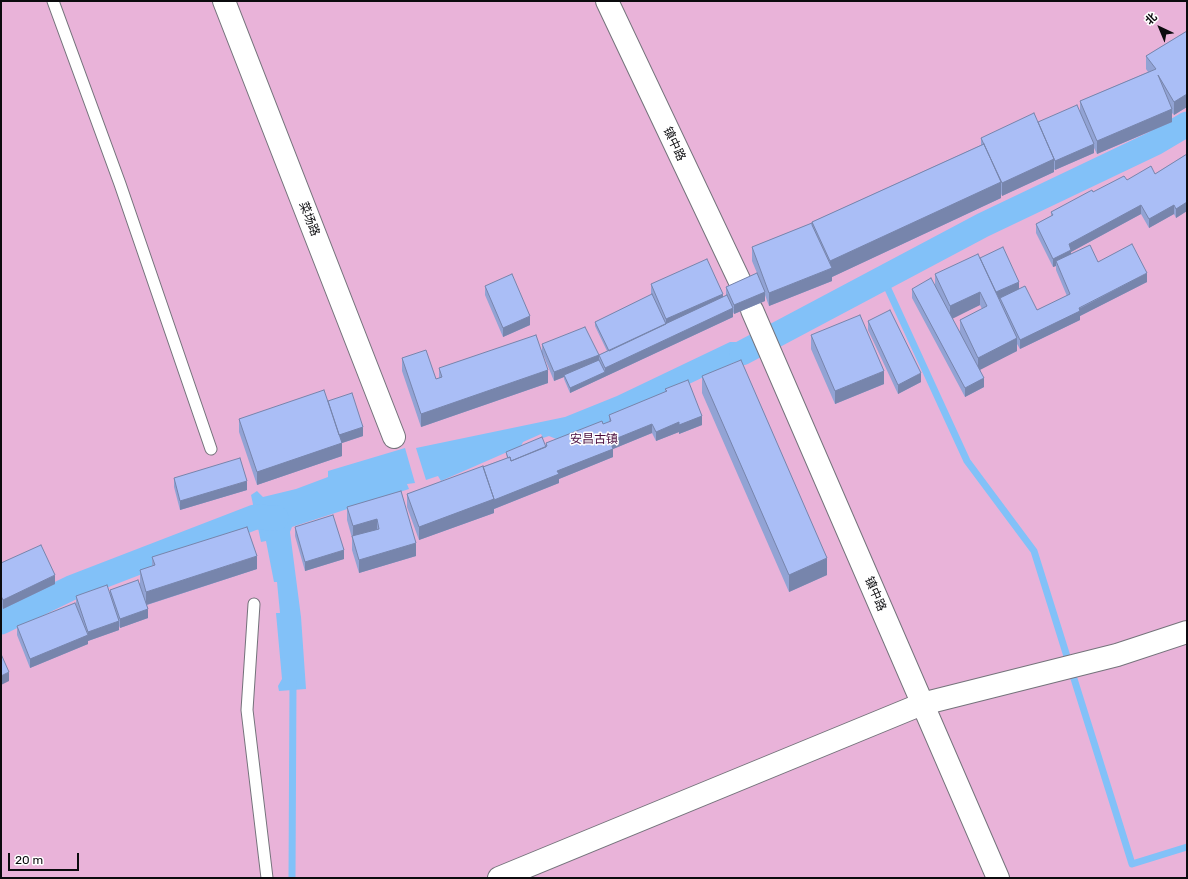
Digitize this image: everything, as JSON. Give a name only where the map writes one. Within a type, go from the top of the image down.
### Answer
[{"type":"street","name":"菜场路","points":[[224,1],[394,437]]},
{"type":"street","name":"镇中路","points":[[607,1],[742,286]]},
{"type":"street","name":"镇中路","points":[[752,310],[998,878]]},
{"type":"street","points":[[499,878],[922,704],[1117,655],[1187,632]]},
{"type":"lane","points":[[53,1],[120,184],[211,449]]},
{"type":"lane","points":[[254,604],[247,710],[267,878]]},
{"type":"green space","name":"安昌古镇","points":[[1,1],[1187,1],[1187,878],[1,878]]},
{"type":"water","points":[[730,342],[736,342],[741,347],[742,353],[735,362],[591,431],[561,441],[549,436],[543,438],[541,434],[523,442],[521,446],[441,481],[438,476],[426,480],[416,448],[565,417],[617,396]]},
{"type":"water","points":[[405,448],[415,483],[407,484],[409,489],[292,527],[290,532],[301,617],[306,689],[279,691],[278,686],[282,679],[276,613],[280,613],[277,582],[274,582],[266,541],[261,542],[251,495],[257,491],[263,497],[296,489],[328,477],[328,471]]},
{"type":"building","points":[[1187,31],[1187,94],[1174,102],[1158,75],[1172,109],[1097,141],[1080,101],[1156,69],[1146,56]]},
{"type":"building","points":[[1077,105],[1094,144],[1055,161],[1038,122]]},
{"type":"building","points":[[1034,113],[1054,159],[1002,183],[981,138]]},
{"type":"building","points":[[984,144],[1001,182],[830,261],[812,222]]},
{"type":"building","points":[[1187,154],[1187,202],[1176,209],[1174,205],[1149,219],[1141,205],[1069,244],[1071,250],[1053,259],[1036,224],[1053,215],[1051,212],[1092,190],[1093,192],[1124,176],[1127,180],[1151,166],[1155,174]]},
{"type":"building","points":[[812,223],[832,268],[769,293],[752,247]]},
{"type":"building","points":[[1132,244],[1147,273],[1079,308],[1080,311],[1020,340],[1000,298],[1025,286],[1037,310],[1070,294],[1056,261],[1090,245],[1098,262]]},
{"type":"building","points":[[1003,247],[1019,282],[996,292],[980,258]]},
{"type":"building","points":[[978,254],[1017,338],[978,358],[960,320],[987,306],[980,292],[950,306],[935,274]]},
{"type":"building","points":[[707,259],[723,294],[666,319],[651,284]]},
{"type":"building","points":[[757,273],[765,292],[734,305],[726,287]]},
{"type":"building","points":[[512,274],[530,316],[503,328],[485,286]]},
{"type":"building","points":[[931,278],[984,378],[965,388],[912,289]]},
{"type":"building","points":[[652,294],[666,324],[609,351],[595,322]]},
{"type":"building","points":[[727,295],[733,308],[605,368],[599,355]]},
{"type":"building","points":[[890,310],[921,373],[898,385],[868,321]]},
{"type":"building","points":[[860,315],[884,371],[835,391],[811,335]]},
{"type":"building","points":[[585,327],[599,355],[554,372],[542,344]]},
{"type":"building","points":[[536,335],[548,370],[421,414],[402,358],[426,350],[436,379],[442,377],[439,368]]},
{"type":"building","points":[[599,360],[605,372],[570,388],[564,375]]},
{"type":"building","points":[[741,360],[827,558],[789,575],[702,376]]},
{"type":"building","points":[[688,380],[702,416],[679,425],[679,422],[656,432],[652,424],[610,441],[613,449],[557,471],[559,474],[494,500],[483,467],[510,457],[511,461],[547,446],[546,443],[602,421],[603,424],[611,421],[609,415],[667,391],[665,389]]},
{"type":"building","points":[[324,390],[342,443],[257,472],[239,419]]},
{"type":"building","points":[[352,393],[363,427],[339,435],[328,401]]},
{"type":"building","points":[[542,437],[546,447],[511,461],[510,457],[508,458],[506,452]]},
{"type":"building","points":[[240,458],[247,481],[180,501],[174,478]]},
{"type":"building","points":[[483,466],[494,499],[419,527],[407,494]]},
{"type":"building","points":[[401,491],[416,543],[359,560],[352,536],[379,529],[377,519],[353,526],[347,507]]},
{"type":"building","points":[[333,515],[344,550],[305,562],[295,527]]},
{"type":"building","points":[[247,527],[257,556],[146,592],[140,570],[155,565],[152,557]]},
{"type":"building","points":[[41,545],[55,575],[3,600],[1,596],[1,563]]},
{"type":"building","points":[[138,580],[148,609],[120,619],[110,590]]},
{"type":"building","points":[[107,585],[119,621],[88,632],[76,596]]},
{"type":"building","points":[[75,603],[88,635],[30,659],[17,626]]},
{"type":"building","points":[[1,654],[9,672],[1,676]]},
{"type":"waterway","points":[[742,353],[983,225],[1155,143],[1187,124]]},
{"type":"waterway","points":[[883,278],[967,461],[1034,551],[1132,864],[1187,847]]},
{"type":"waterway","points":[[1,622],[71,588],[255,517],[276,518]]},
{"type":"waterway","points":[[292,878],[293,682]]}]
